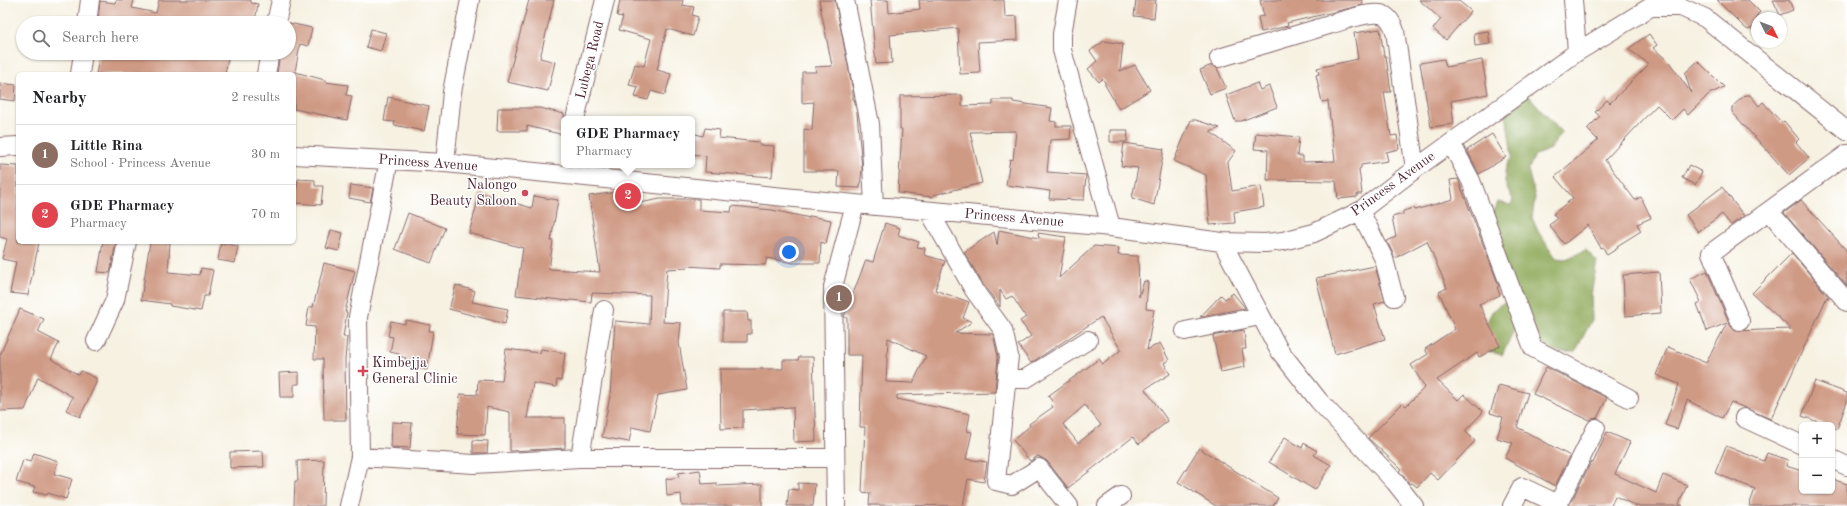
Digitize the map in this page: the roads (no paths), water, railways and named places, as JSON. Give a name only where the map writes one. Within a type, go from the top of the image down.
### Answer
[{"type":"street","points":[[88,16],[90,0]]},
{"type":"street","points":[[278,16],[281,0]]},
{"type":"street","points":[[445,163],[452,92],[470,0]]},
{"type":"street","name":"Lubega Road","points":[[576,116],[605,0]]},
{"type":"street","points":[[845,0],[870,124],[874,206]]},
{"type":"street","points":[[1068,0],[1062,34],[1062,50],[1111,227]]},
{"type":"street","points":[[1573,0],[1577,52]]},
{"type":"street","points":[[1657,4],[1681,7],[1705,18],[1847,131]]},
{"type":"street","name":"Princess Avenue","points":[[296,155],[563,169],[855,204],[1111,227],[1222,242],[1265,243],[1283,241],[1314,233],[1360,210],[1577,52],[1657,4]]},
{"type":"street","points":[[1219,58],[1349,19],[1372,14],[1386,16],[1392,23],[1395,31],[1415,169]]},
{"type":"street","points":[[80,72],[82,60]]},
{"type":"street","points":[[266,72],[269,60]]},
{"type":"street","points":[[1451,143],[1471,181],[1533,348],[1629,398]]},
{"type":"street","points":[[0,146],[16,146]]},
{"type":"street","points":[[1740,321],[1711,253],[1847,154]]},
{"type":"street","points":[[349,506],[360,456],[358,317],[389,160]]},
{"type":"street","points":[[836,506],[833,287],[855,204]]},
{"type":"street","points":[[1360,210],[1384,259],[1394,297]]},
{"type":"street","points":[[1769,210],[1847,302]]},
{"type":"street","points":[[929,211],[974,290],[1003,330],[1009,356],[996,481],[1012,485],[1039,468],[1069,506]]},
{"type":"street","points":[[1222,242],[1279,350],[1319,401],[1395,482],[1414,506]]},
{"type":"street","points":[[96,341],[115,300],[127,244]]},
{"type":"street","points":[[580,458],[604,310]]},
{"type":"street","points":[[1185,331],[1260,316]]},
{"type":"street","points":[[1007,379],[1025,379],[1088,340]]},
{"type":"street","points":[[1744,418],[1799,444]]},
{"type":"street","points":[[1512,506],[1522,487],[1558,504],[1596,428]]},
{"type":"street","points":[[360,456],[474,464],[580,458],[835,458]]},
{"type":"street","points":[[1835,460],[1847,466]]},
{"type":"place","name":"Nalongo Beauty Saloon","points":[[525,193]]},
{"type":"place","name":"GDE Pharmacy","points":[[628,196]]},
{"type":"place","name":"Little Rina","points":[[839,298]]},
{"type":"place","name":"Kimbejja General Clinic","points":[[363,371]]}]
